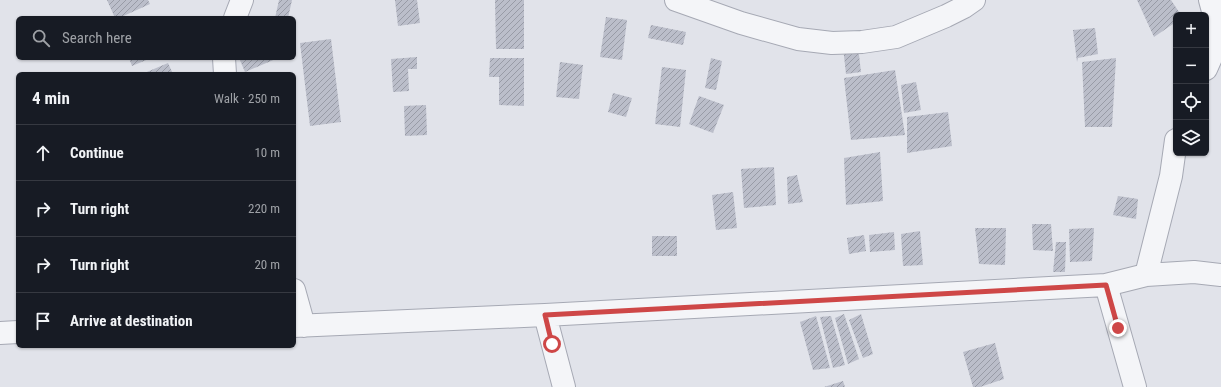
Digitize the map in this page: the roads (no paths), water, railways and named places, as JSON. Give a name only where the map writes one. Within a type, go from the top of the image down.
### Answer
[{"type":"street","points":[[236,16],[242,0]]},
{"type":"street","points":[[676,0],[741,23],[798,39],[832,44],[862,42],[896,37],[946,16],[974,0]]},
{"type":"street","points":[[1209,62],[1220,37],[1210,0]]},
{"type":"street","points":[[224,60],[224,72]]},
{"type":"street","points":[[1146,275],[1171,176],[1174,156]]},
{"type":"street","points":[[296,304],[299,326],[545,315],[1106,285],[1146,275],[1194,272],[1221,275]]},
{"type":"street","points":[[1106,285],[1135,387]]},
{"type":"street","points":[[545,315],[564,387]]},
{"type":"street","points":[[0,333],[16,332]]}]
